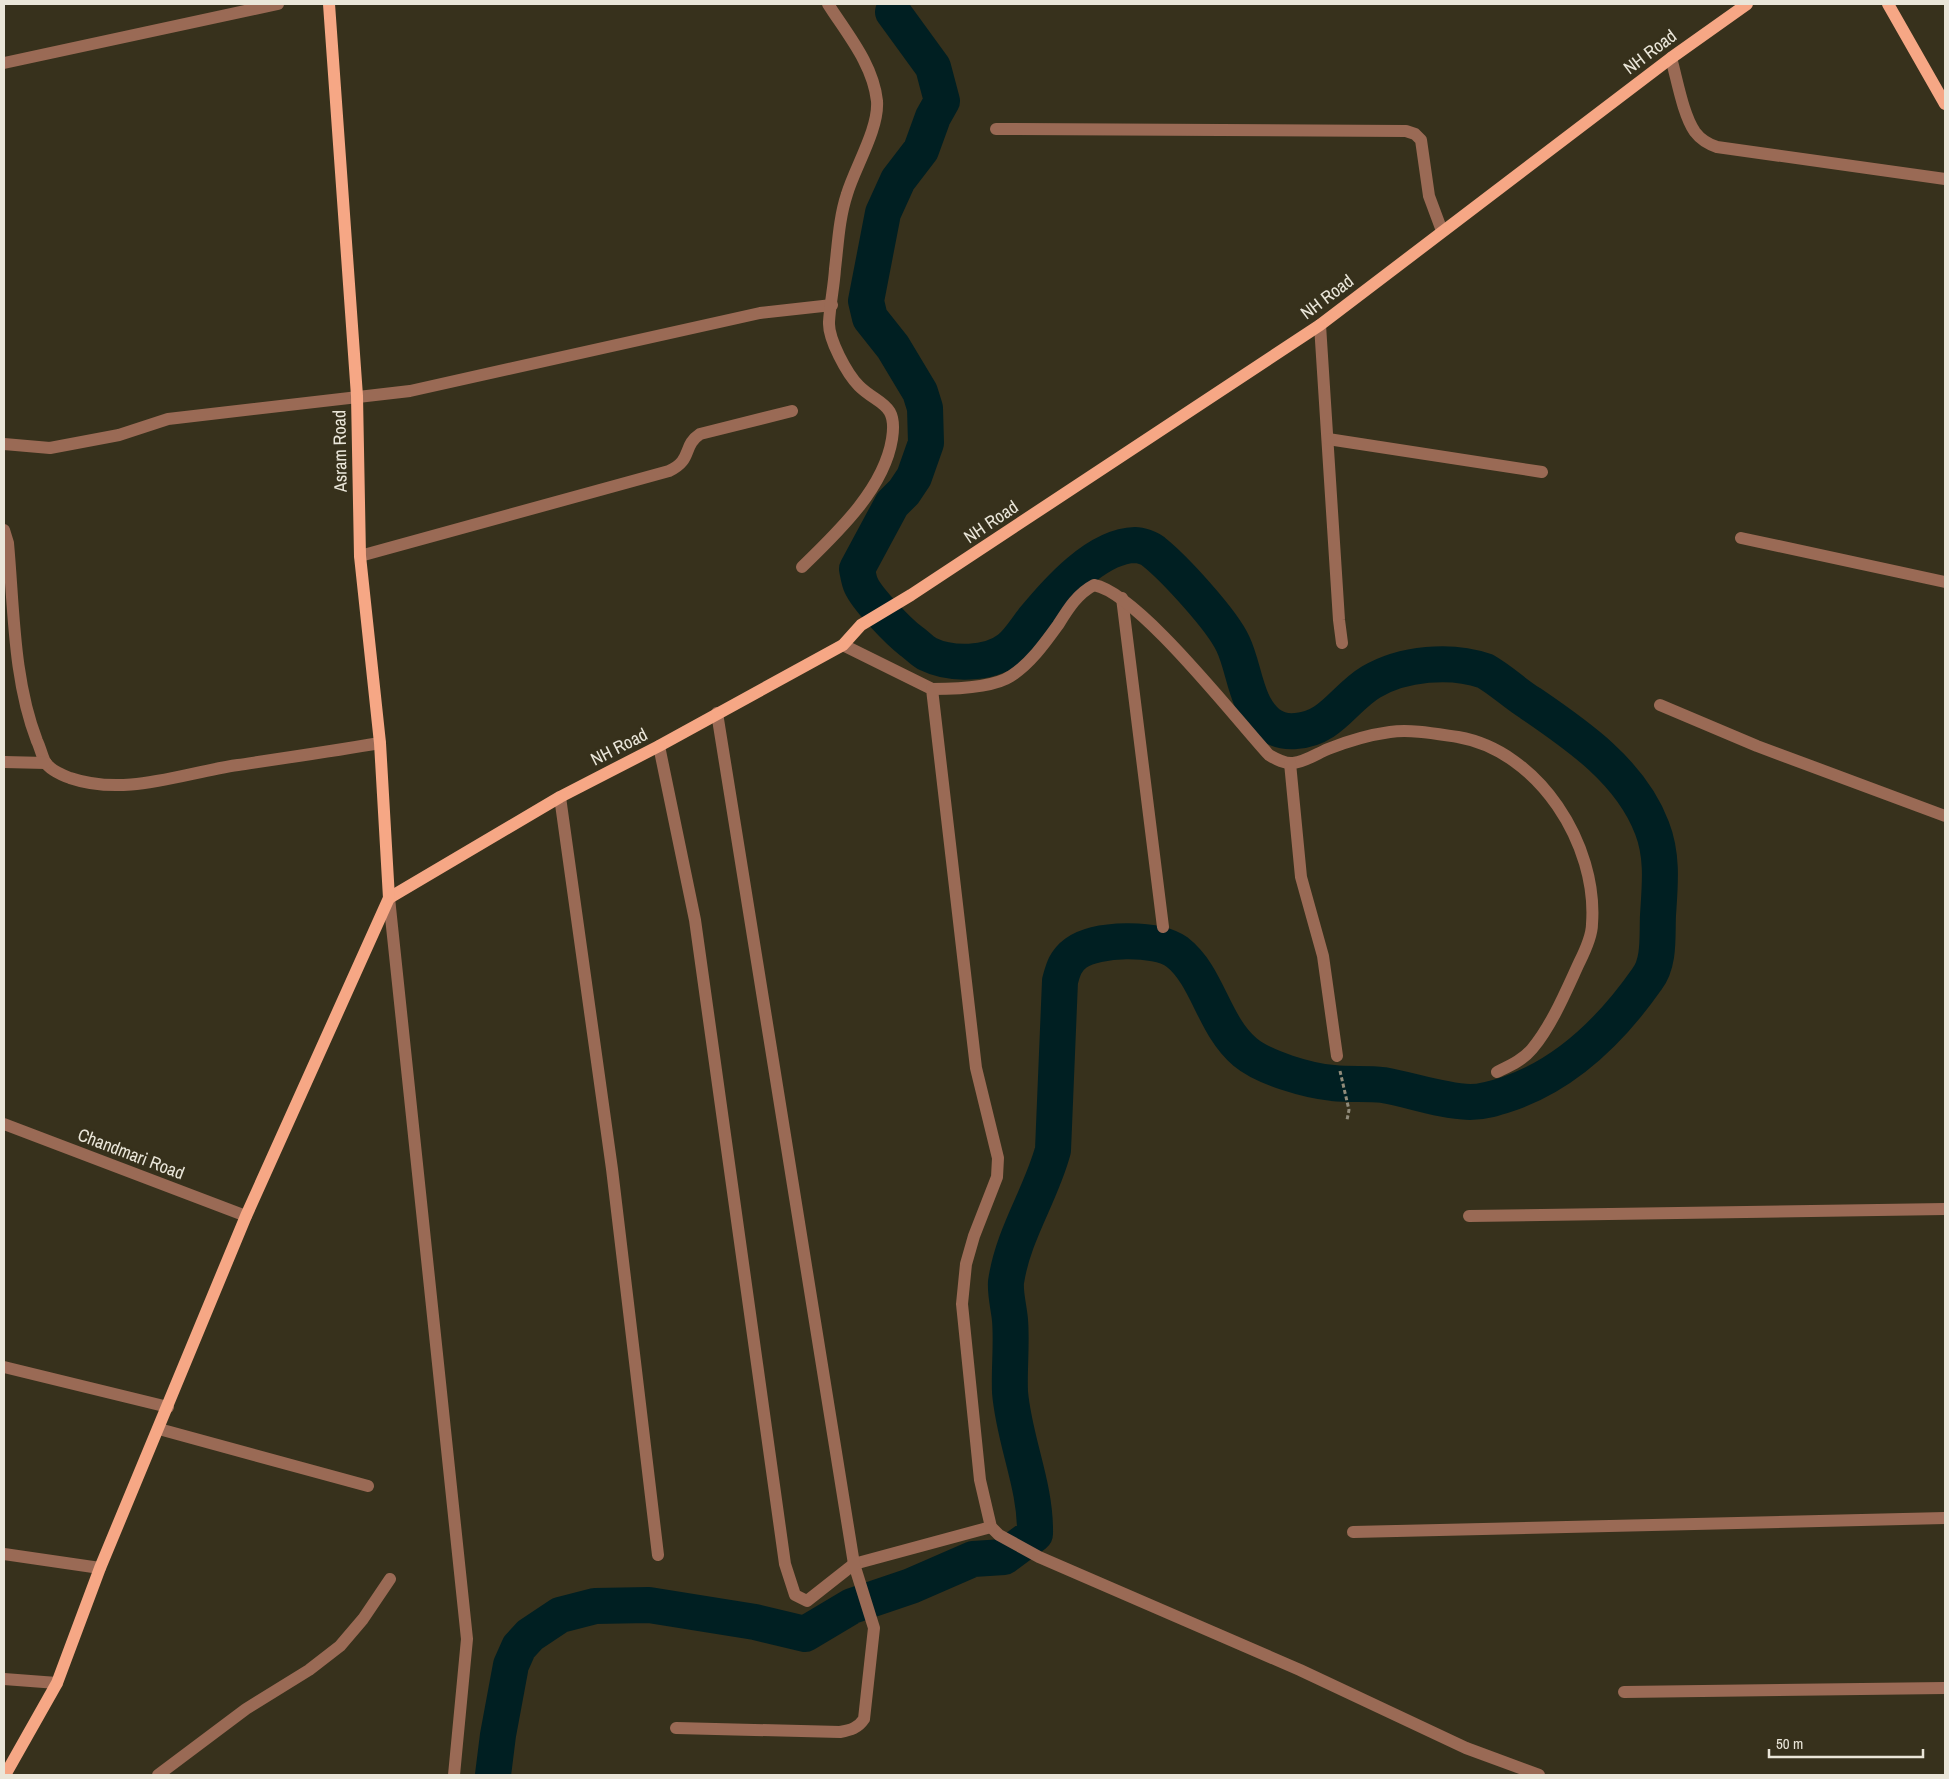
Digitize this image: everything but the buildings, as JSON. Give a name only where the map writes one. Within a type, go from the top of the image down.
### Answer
[{"type":"main road","name":"Asram Road","points":[[329,4],[357,396],[360,556],[380,743],[390,898]]},
{"type":"main road","name":"NH Road","points":[[390,898],[560,797],[659,746],[843,645],[861,625],[912,595],[1320,325],[1671,58],[1747,4]]},
{"type":"main road","points":[[1888,4],[1945,104]]},
{"type":"main road","points":[[5,1775],[57,1684],[100,1568],[246,1216],[390,898]]},
{"type":"street","points":[[4,63],[278,4]]},
{"type":"street","points":[[802,567],[854,512],[886,463],[893,437],[890,411],[885,404],[860,387],[849,374],[838,351],[829,324],[844,204],[876,117],[877,102],[870,71],[828,4]]},
{"type":"street","points":[[1671,58],[1694,132],[1705,142],[1717,147],[1945,179]]},
{"type":"street","points":[[996,129],[1406,131],[1415,134],[1421,140],[1429,196],[1442,231]]},
{"type":"street","points":[[4,444],[50,448],[119,434],[168,419],[410,391],[760,313],[832,305]]},
{"type":"street","points":[[1320,325],[1342,643]]},
{"type":"street","points":[[360,556],[669,471],[683,464],[693,439],[700,434],[792,411]]},
{"type":"street","points":[[1328,439],[1542,472]]},
{"type":"street","points":[[4,530],[8,543],[22,692],[28,718],[46,763]]},
{"type":"street","points":[[1741,538],[1945,582]]},
{"type":"street","points":[[843,645],[932,689],[998,682],[1011,676],[1042,647],[1077,597],[1094,585],[1103,587],[1122,598],[1164,636],[1269,755],[1282,762],[1294,763],[1353,739],[1392,731],[1459,738],[1490,748],[1529,772],[1572,829],[1586,864],[1590,887],[1592,925],[1576,968],[1553,1015],[1531,1049],[1515,1063],[1497,1072]]},
{"type":"street","points":[[1122,598],[1163,927]]},
{"type":"street","points":[[932,689],[976,1068],[998,1158],[996,1177],[974,1236],[966,1264],[962,1304],[980,1480],[995,1531],[1039,1557],[1300,1670],[1466,1748],[1539,1775]]},
{"type":"street","points":[[1660,705],[1757,746],[1945,816]]},
{"type":"street","points":[[676,1728],[840,1732],[860,1725],[864,1719],[874,1628],[854,1564],[717,714]]},
{"type":"street","points":[[4,762],[46,763],[67,777],[82,782],[112,786],[174,779],[236,765],[292,758],[380,743]]},
{"type":"street","points":[[659,746],[695,920],[785,1564],[795,1595],[807,1601],[854,1564],[995,1531]]},
{"type":"street","points":[[1290,763],[1301,877],[1323,956],[1337,1056]]},
{"type":"street","points":[[560,797],[612,1169],[658,1555]]},
{"type":"street","points":[[390,898],[467,1639],[454,1775]]},
{"type":"street","name":"Chandmari Road","points":[[4,1124],[246,1216]]},
{"type":"street","points":[[1469,1216],[1945,1209]]},
{"type":"street","points":[[4,1367],[168,1407]]},
{"type":"street","points":[[159,1429],[368,1486]]},
{"type":"street","points":[[1353,1532],[1945,1518]]},
{"type":"street","points":[[4,1554],[100,1568]]},
{"type":"street","points":[[158,1775],[246,1709],[309,1670],[340,1646],[363,1619],[390,1579]]},
{"type":"street","points":[[4,1679],[57,1684]]},
{"type":"street","points":[[1624,1692],[1945,1688]]},
{"type":"path","points":[[1337,1056],[1348,1110],[1347,1120]]},
{"type":"waterway","points":[[493,1775],[498,1735],[511,1665],[519,1647],[530,1635],[560,1615],[595,1606],[649,1605],[755,1622],[805,1634],[852,1606],[911,1586],[973,1559],[1004,1557],[1035,1534],[1029,1480],[1012,1410],[1010,1392],[1011,1329],[1006,1282],[1015,1247],[1042,1183],[1053,1150],[1060,981],[1063,969],[1076,953],[1098,944],[1126,941],[1167,947],[1177,952],[1188,962],[1204,987],[1225,1028],[1234,1041],[1253,1058],[1287,1073],[1323,1082],[1383,1085],[1437,1098],[1470,1102],[1508,1094],[1550,1075],[1569,1062],[1619,1015],[1647,979],[1656,957],[1660,882],[1659,860],[1652,828],[1643,808],[1631,789],[1601,756],[1566,728],[1485,671],[1472,667],[1442,664],[1412,667],[1398,671],[1371,682],[1319,725],[1308,729],[1285,731],[1269,724],[1255,707],[1246,686],[1233,644],[1219,622],[1185,582],[1163,560],[1145,547],[1137,545],[1120,547],[1092,562],[1065,584],[1009,649],[1001,654],[980,661],[947,660],[928,654],[899,630],[864,591],[857,569],[892,504],[904,492],[914,477],[926,443],[925,408],[920,392],[893,347],[870,318],[866,301],[883,213],[898,180],[921,150],[933,117],[942,101],[933,67],[893,12]]}]
